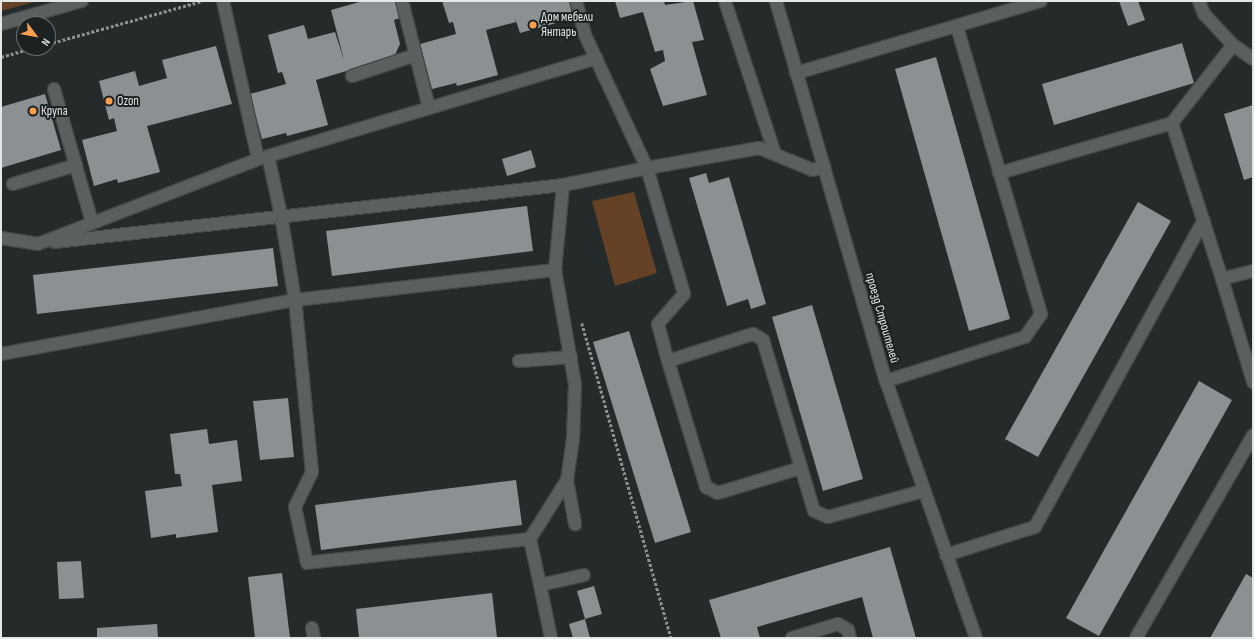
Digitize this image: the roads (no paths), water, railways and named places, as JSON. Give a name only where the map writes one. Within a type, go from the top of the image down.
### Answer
[{"type":"street","points":[[1,24],[82,1]]},
{"type":"street","points":[[223,1],[263,158],[281,215],[295,300],[312,472],[295,506],[307,563],[530,539]]},
{"type":"street","points":[[402,1],[429,108]]},
{"type":"street","points":[[576,1],[585,35],[647,168],[684,294],[658,324],[706,487],[718,493],[800,468]]},
{"type":"street","points":[[725,1],[775,154]]},
{"type":"street","name":"проезд Строителей","points":[[776,1],[886,381],[923,491],[976,638]]},
{"type":"street","points":[[796,73],[957,26],[1003,7],[1041,1]]},
{"type":"street","points":[[1199,1],[1204,14],[1233,44],[1253,59]]},
{"type":"street","points":[[886,381],[1026,337],[1040,314],[957,26]]},
{"type":"street","points":[[999,173],[1172,123],[1233,44]]},
{"type":"street","points":[[352,76],[416,55]]},
{"type":"street","points":[[38,244],[92,222],[263,158],[596,58]]},
{"type":"street","points":[[54,89],[92,222]]},
{"type":"street","points":[[1172,123],[1204,220],[1253,382]]},
{"type":"street","points":[[1,238],[38,244],[281,215],[563,185],[759,148],[813,170],[824,166]]},
{"type":"street","points":[[13,184],[76,165]]},
{"type":"street","points":[[563,185],[555,270],[575,393],[573,439],[567,480],[575,524]]},
{"type":"street","points":[[946,555],[1035,527],[1204,220]]},
{"type":"street","points":[[1,354],[295,300],[555,270]]},
{"type":"street","points":[[1222,279],[1253,271]]},
{"type":"street","points":[[668,361],[754,334],[763,340],[814,511],[828,517],[923,491]]},
{"type":"street","points":[[519,361],[570,357]]},
{"type":"street","points":[[1136,638],[1253,435]]},
{"type":"street","points":[[551,638],[530,539],[567,480]]},
{"type":"street","points":[[540,585],[584,575]]},
{"type":"street","points":[[792,638],[838,624],[848,630],[850,638]]},
{"type":"place","name":"Дом мебели Янтарь","points":[[533,25]]},
{"type":"place","name":"Ozon","points":[[109,101]]},
{"type":"place","name":"Крупа","points":[[33,111]]}]
